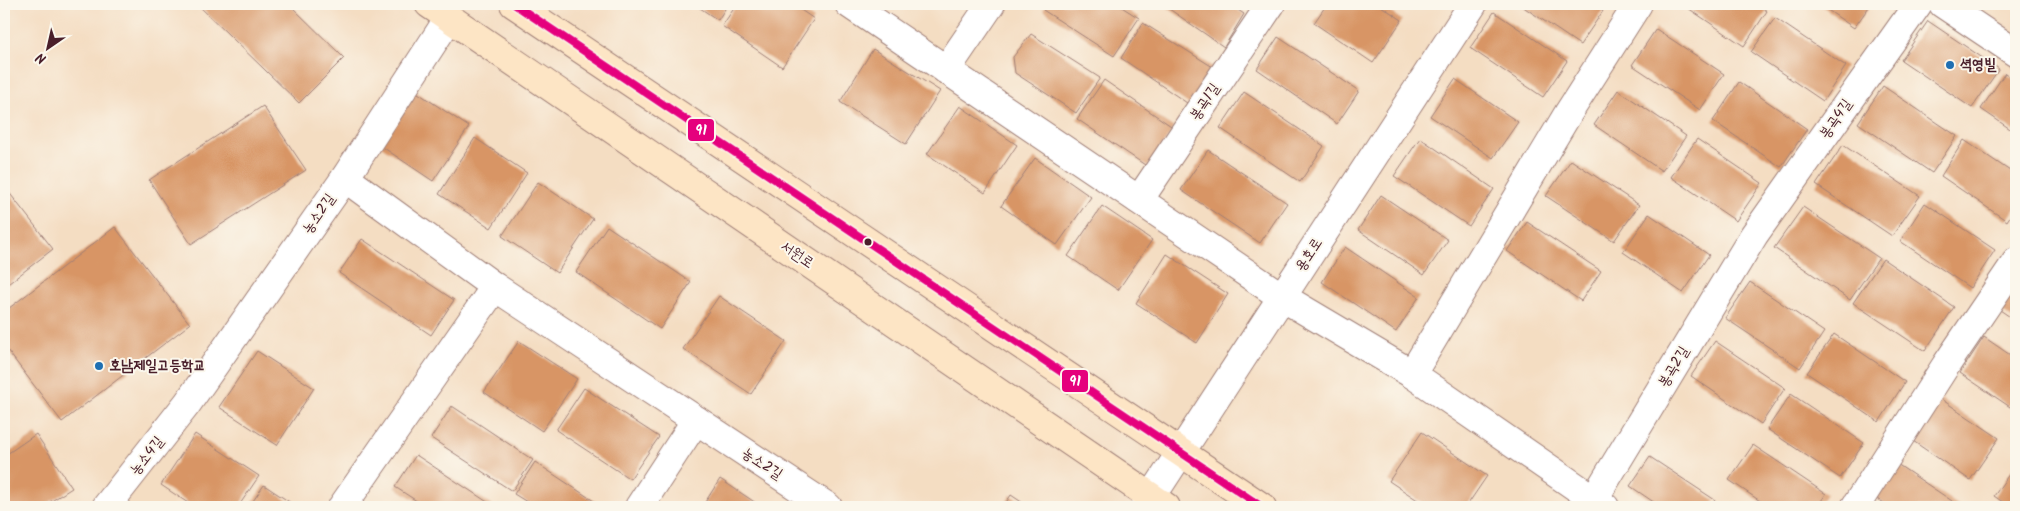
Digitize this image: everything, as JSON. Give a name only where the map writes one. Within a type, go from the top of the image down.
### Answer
[{"type":"main road","points":[[515,4],[1262,507]]},
{"type":"main road","name":"서원로","points":[[439,11],[1154,504]]},
{"type":"street","points":[[849,4],[1282,297]]},
{"type":"street","points":[[946,70],[991,4]]},
{"type":"street","name":"봉곡1길","points":[[1139,200],[1272,4]]},
{"type":"street","name":"용호로","points":[[1154,504],[1181,452],[1473,4]]},
{"type":"street","points":[[1412,374],[1569,112],[1638,4]]},
{"type":"street","name":"봉곡4길","points":[[1754,235],[1918,4]]},
{"type":"street","points":[[1943,4],[2016,53]]},
{"type":"street","points":[[345,178],[439,11]]},
{"type":"street","name":"농소2길","points":[[187,404],[345,178],[495,287],[828,507]]},
{"type":"street","name":"봉곡2길","points":[[1282,297],[1412,374],[1600,503],[1754,235]]},
{"type":"street","points":[[1855,507],[1946,365],[2016,262]]},
{"type":"street","points":[[342,507],[495,287]]},
{"type":"street","name":"농소4길","points":[[106,507],[187,404]]},
{"type":"street","points":[[638,507],[696,420]]},
{"type":"building","points":[[197,4],[289,4],[344,58],[299,103]]},
{"type":"building","points":[[694,4],[728,4],[718,20]]},
{"type":"building","points":[[737,4],[792,4],[814,19],[782,67],[722,26]]},
{"type":"building","points":[[1047,4],[1117,4],[1139,18],[1114,56],[1043,10]]},
{"type":"building","points":[[1162,4],[1229,4],[1244,14],[1224,47]]},
{"type":"building","points":[[1327,4],[1378,4],[1402,20],[1373,63],[1314,23]]},
{"type":"building","points":[[1519,4],[1593,4],[1603,11],[1580,45]]},
{"type":"building","points":[[1682,4],[1757,4],[1767,11],[1744,46]]},
{"type":"building","points":[[1819,4],[1871,4],[1854,28]]},
{"type":"building","points":[[1494,12],[1567,61],[1543,97],[1470,48]]},
{"type":"building","points":[[1775,18],[1846,66],[1823,101],[1751,52]]},
{"type":"building","name":"셕영빌","points":[[1928,21],[1999,69],[1972,108],[1901,60]]},
{"type":"building","points":[[1143,23],[1216,69],[1190,105],[1121,58]]},
{"type":"building","points":[[1656,29],[1724,74],[1700,110],[1632,65]]},
{"type":"building","points":[[1031,34],[1100,78],[1076,113],[1015,73],[1013,57]]},
{"type":"building","points":[[1278,37],[1359,91],[1337,124],[1257,69]]},
{"type":"building","points":[[873,49],[940,91],[906,144],[840,102]]},
{"type":"building","points":[[2005,73],[2016,81],[2016,133],[1981,109]]},
{"type":"building","points":[[1455,79],[1518,122],[1493,158],[1430,116]]},
{"type":"building","points":[[1104,80],[1174,128],[1148,167],[1077,119]]},
{"type":"building","points":[[1739,82],[1807,129],[1781,167],[1713,121]]},
{"type":"building","points":[[1883,86],[1957,136],[1932,173],[1858,123]]},
{"type":"building","points":[[409,87],[469,127],[433,181],[372,140]]},
{"type":"building","points":[[1618,90],[1686,136],[1662,171],[1594,125]]},
{"type":"building","points":[[1244,92],[1324,146],[1300,182],[1220,128]]},
{"type":"building","points":[[263,106],[306,170],[191,244],[149,180]]},
{"type":"building","points":[[960,106],[1017,145],[985,193],[927,154]]},
{"type":"building","points":[[475,138],[527,173],[491,228],[439,194]]},
{"type":"building","points":[[1420,138],[1494,189],[1469,226],[1394,176]]},
{"type":"building","points":[[1697,139],[1762,183],[1736,221],[1671,177]]},
{"type":"building","points":[[1964,140],[2016,175],[2016,207],[2007,221],[1941,176]]},
{"type":"building","points":[[1843,145],[1920,196],[1892,236],[1816,185]]},
{"type":"building","points":[[1208,150],[1287,203],[1260,243],[1181,190]]},
{"type":"building","points":[[1035,158],[1091,197],[1057,245],[1001,206]]},
{"type":"building","points":[[1571,160],[1639,205],[1614,241],[1546,196]]},
{"type":"building","points":[[538,182],[593,219],[557,273],[502,236]]},
{"type":"building","points":[[4,186],[53,249],[4,287]]},
{"type":"building","points":[[1381,195],[1448,240],[1424,275],[1358,230]]},
{"type":"building","points":[[1925,203],[1995,250],[1970,288],[1900,241]]},
{"type":"building","points":[[1102,206],[1152,240],[1118,290],[1068,256]]},
{"type":"building","points":[[1803,207],[1879,258],[1850,300],[1774,248]]},
{"type":"building","points":[[1649,214],[1709,255],[1683,293],[1623,252]]},
{"type":"building","points":[[1527,222],[1601,271],[1581,301],[1507,251]]},
{"type":"building","points":[[607,226],[691,282],[660,329],[576,272]]},
{"type":"building","points":[[115,227],[190,324],[62,422],[4,346],[4,312]]},
{"type":"building","points":[[362,239],[454,300],[431,335],[339,273]]},
{"type":"building","points":[[1345,247],[1419,297],[1396,332],[1322,282]]},
{"type":"building","points":[[1167,254],[1228,294],[1197,343],[1136,303]]},
{"type":"building","points":[[1883,259],[1954,307],[1925,351],[1853,303]]},
{"type":"building","points":[[1750,282],[1824,332],[1800,368],[1725,318]]},
{"type":"building","points":[[2016,286],[2016,321],[2000,310]]},
{"type":"building","points":[[719,296],[786,341],[751,394],[683,349]]},
{"type":"building","points":[[1834,334],[1905,382],[1879,422],[1807,373]]},
{"type":"building","points":[[1984,337],[2016,359],[2016,411],[1960,373]]},
{"type":"building","points":[[519,341],[577,379],[542,431],[484,392]]},
{"type":"building","points":[[1715,341],[1785,388],[1761,424],[1691,376]]},
{"type":"building","points":[[257,351],[314,388],[277,445],[219,407]]},
{"type":"building","points":[[584,388],[659,437],[630,479],[556,430]]},
{"type":"building","points":[[1791,394],[1864,443],[1840,478],[1767,429]]},
{"type":"building","points":[[1941,399],[1999,438],[1970,480],[1913,441]]},
{"type":"building","points":[[452,406],[533,460],[512,491],[431,438]]},
{"type":"building","points":[[1422,432],[1487,476],[1466,507],[1428,507],[1389,481]]},
{"type":"building","points":[[36,434],[72,488],[42,507],[4,507],[4,456]]},
{"type":"building","points":[[195,434],[259,476],[238,507],[194,507],[161,485]]},
{"type":"building","points":[[1753,445],[1826,494],[1817,507],[1769,507],[1729,480]]},
{"type":"building","points":[[416,455],[495,507],[426,507],[395,487]]},
{"type":"building","points":[[1650,457],[1715,500],[1710,507],[1661,507],[1630,486]]},
{"type":"building","points":[[535,462],[603,507],[535,507],[514,494]]},
{"type":"building","points":[[1894,462],[1961,507],[1890,507],[1872,495]]},
{"type":"building","points":[[2016,464],[2016,507],[2010,507],[1994,496]]},
{"type":"building","points":[[720,479],[762,507],[702,507]]},
{"type":"building","points":[[264,485],[297,507],[249,507]]},
{"type":"building","points":[[1011,495],[1029,507],[1003,507]]},
{"type":"transit line","name":"91","points":[[514,4],[1262,507]]},
{"type":"place","name":"셕영빌","points":[[1950,65]]},
{"type":"place","name":"호남제일고등학교","points":[[99,366]]}]
